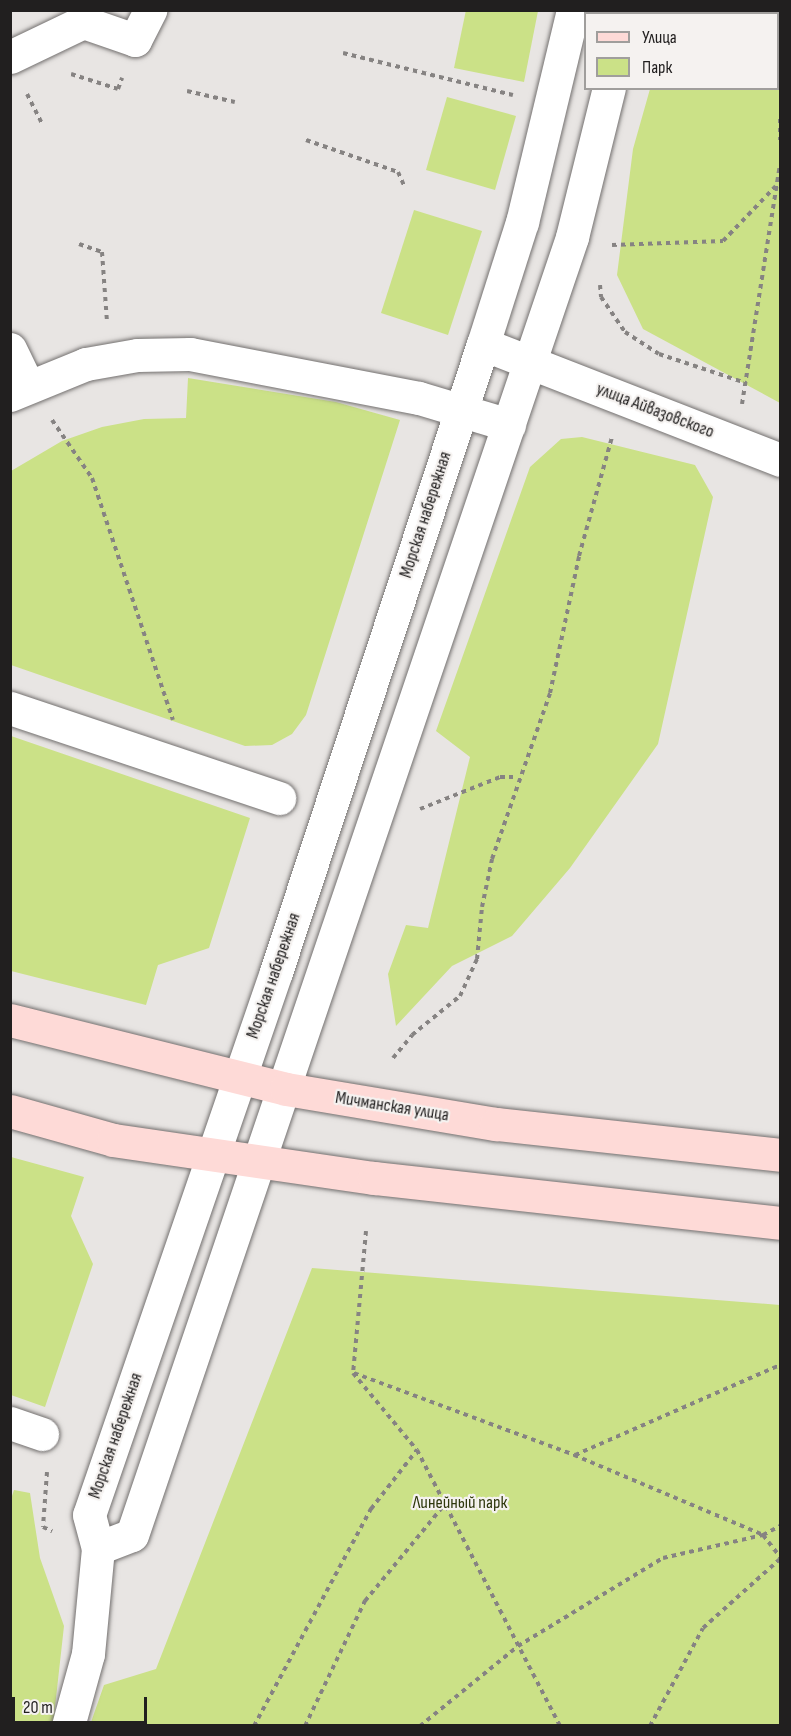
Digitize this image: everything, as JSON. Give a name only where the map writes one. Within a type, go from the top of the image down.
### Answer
[{"type":"main road","name":"Мичманская улица","points":[[10,1020],[237,1079],[286,1089],[496,1124],[780,1155]]},
{"type":"main road","points":[[10,1111],[113,1140],[472,1190],[780,1223]]},
{"type":"street","points":[[10,57],[83,22],[135,40],[150,10]]},
{"type":"street","name":"Морская набережная","points":[[98,1548],[89,1515],[483,344],[522,222],[552,105],[573,10]]},
{"type":"street","points":[[68,1725],[88,1654],[98,1548],[132,1535],[262,1161],[531,362],[572,237],[609,90]]},
{"type":"street","name":"улица Айвазовского","points":[[483,344],[780,460]]},
{"type":"street","points":[[10,349],[19,390],[86,364],[137,355],[189,354],[339,381],[460,410],[509,425]]},
{"type":"street","points":[[10,708],[279,798]]},
{"type":"street","points":[[10,1423],[42,1434]]},
{"type":"path","points":[[66,74],[118,89],[135,40]]},
{"type":"path","points":[[343,53],[552,105]]},
{"type":"path","points":[[18,95],[35,87]]},
{"type":"path","points":[[187,90],[235,102]]},
{"type":"path","points":[[780,119],[780,140]]},
{"type":"path","points":[[306,140],[398,172],[405,188]]},
{"type":"path","points":[[736,443],[780,165]]},
{"type":"path","points":[[605,245],[723,241],[776,186]]},
{"type":"path","points":[[79,244],[102,252],[107,328]]},
{"type":"path","points":[[599,275],[601,297],[625,332],[659,354],[746,383]]},
{"type":"path","points":[[19,390],[92,478],[177,732]]},
{"type":"path","points":[[393,1058],[412,1035],[460,996],[473,968],[492,859],[518,777],[550,693],[607,446],[628,401]]},
{"type":"path","points":[[416,810],[500,777],[518,777]]},
{"type":"path","points":[[366,1232],[353,1373],[417,1450],[560,1725]]},
{"type":"path","points":[[574,1455],[780,1365]]},
{"type":"path","points":[[353,1373],[574,1455],[763,1535],[780,1558],[702,1628],[650,1725]]},
{"type":"path","points":[[254,1725],[372,1509],[417,1450]]},
{"type":"path","points":[[44,1527],[47,1471]]},
{"type":"path","points":[[305,1725],[365,1601],[444,1504]]},
{"type":"path","points":[[420,1725],[518,1646],[663,1558],[763,1535],[780,1526]]},
{"type":"green space","points":[[466,10],[538,11],[524,82],[454,68]]},
{"type":"green space","points":[[780,11],[780,403],[643,329],[617,275],[633,149],[650,90],[779,90],[779,12],[667,12]]},
{"type":"green space","points":[[447,97],[516,116],[495,190],[426,170]]},
{"type":"green space","points":[[414,210],[482,231],[448,335],[381,313]]},
{"type":"green space","points":[[188,378],[336,402],[400,420],[306,715],[292,734],[272,745],[245,746],[11,665],[11,471],[62,441],[102,427],[144,419],[186,418]]},
{"type":"green space","points":[[582,437],[695,465],[713,497],[658,744],[570,868],[512,936],[452,966],[396,1026],[388,974],[406,925],[428,928],[470,757],[436,731],[530,467],[561,439]]},
{"type":"green space","points":[[11,736],[250,818],[209,948],[158,965],[146,1005],[11,971]]},
{"type":"green space","points":[[11,1157],[84,1177],[71,1216],[93,1264],[45,1407],[11,1395]]},
{"type":"green space","name":"Линейный парк","points":[[312,1268],[780,1305],[780,1725],[90,1725],[104,1685],[156,1669]]},
{"type":"green space","points":[[14,1490],[30,1493],[40,1558],[64,1626],[53,1725],[11,1726],[10,1502]]}]
